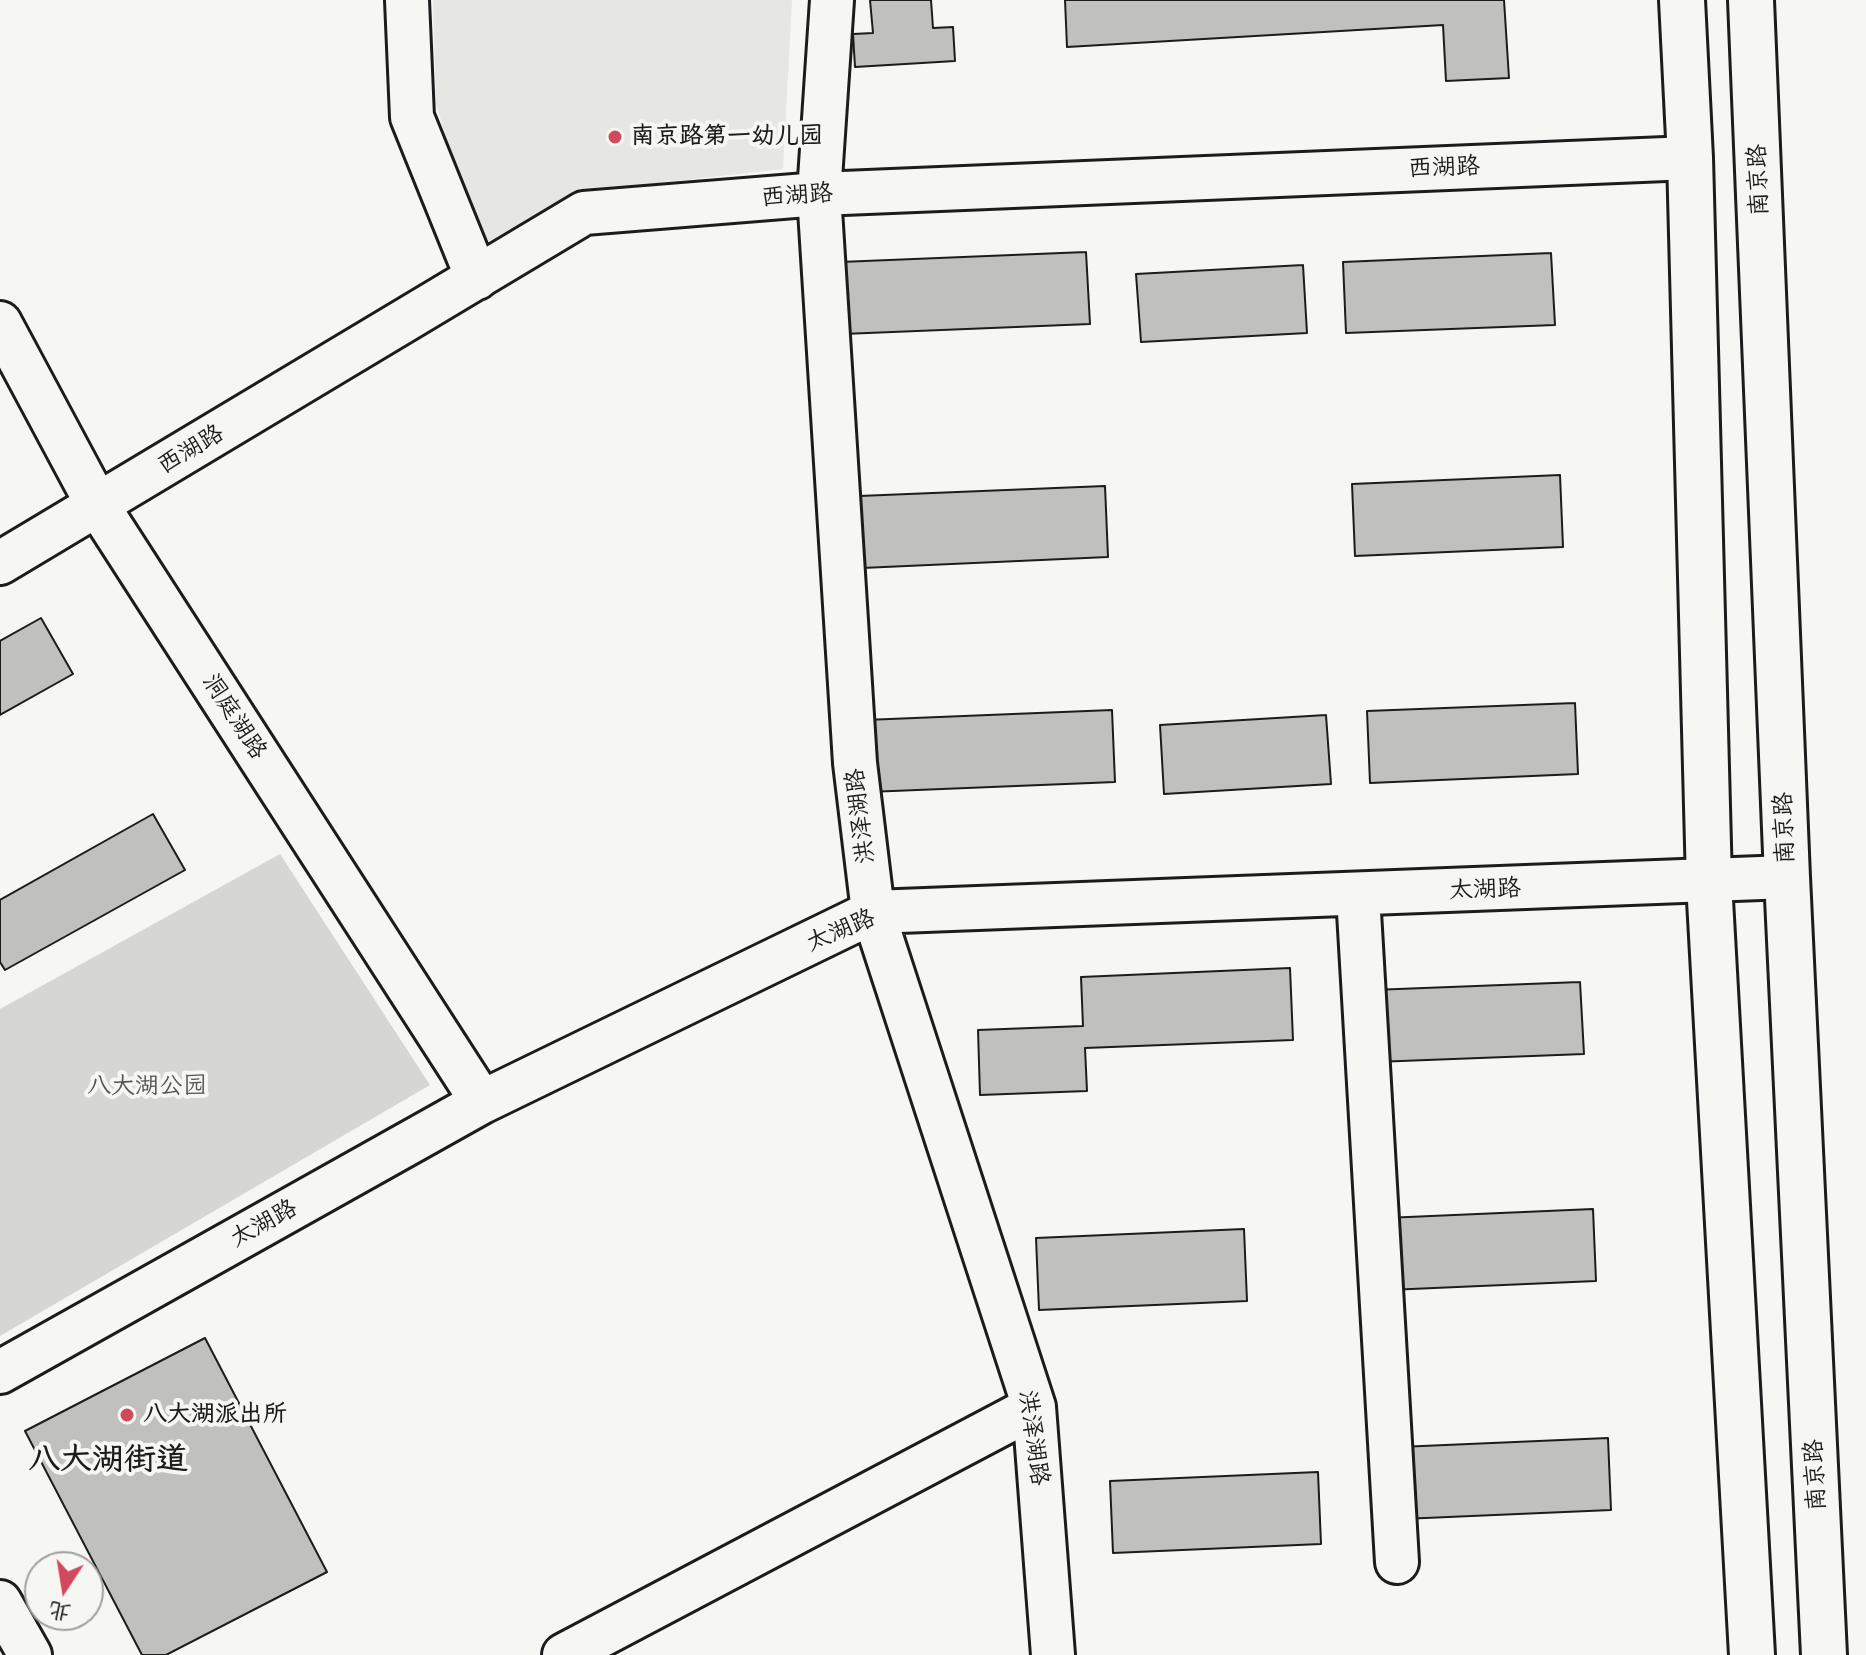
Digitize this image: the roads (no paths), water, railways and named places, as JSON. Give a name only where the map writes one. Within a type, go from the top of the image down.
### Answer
[{"type":"main road","points":[[1682,0],[1690,158],[1709,882],[1752,1655]]},
{"type":"main road","name":"南京路","points":[[1751,0],[1787,877],[1824,1655]]},
{"type":"street","points":[[407,0],[412,117],[477,278]]},
{"type":"street","name":"洪泽湖路","points":[[832,0],[819,194],[855,763],[873,912],[1034,1407],[1053,1655]]},
{"type":"street","name":"西湖路","points":[[0,563],[584,213],[819,194],[1690,158]]},
{"type":"street","name":"洞庭湖路","points":[[0,323],[98,506],[482,1102]]},
{"type":"street","name":"太湖路","points":[[0,1372],[482,1102],[873,912],[1787,877]]},
{"type":"street","points":[[1358,895],[1397,1562]]},
{"type":"street","points":[[564,1655],[1034,1407]]},
{"type":"street","points":[[0,1602],[30,1655]]},
{"type":"place","name":"南京路第一幼儿园","points":[[615,137]]},
{"type":"place","name":"八大湖派出所","points":[[127,1415]]},
{"type":"district","name":"八大湖街道","points":[[108,1460]]},
{"type":"park label","name":"八大湖公园","points":[[147,1087]]}]
